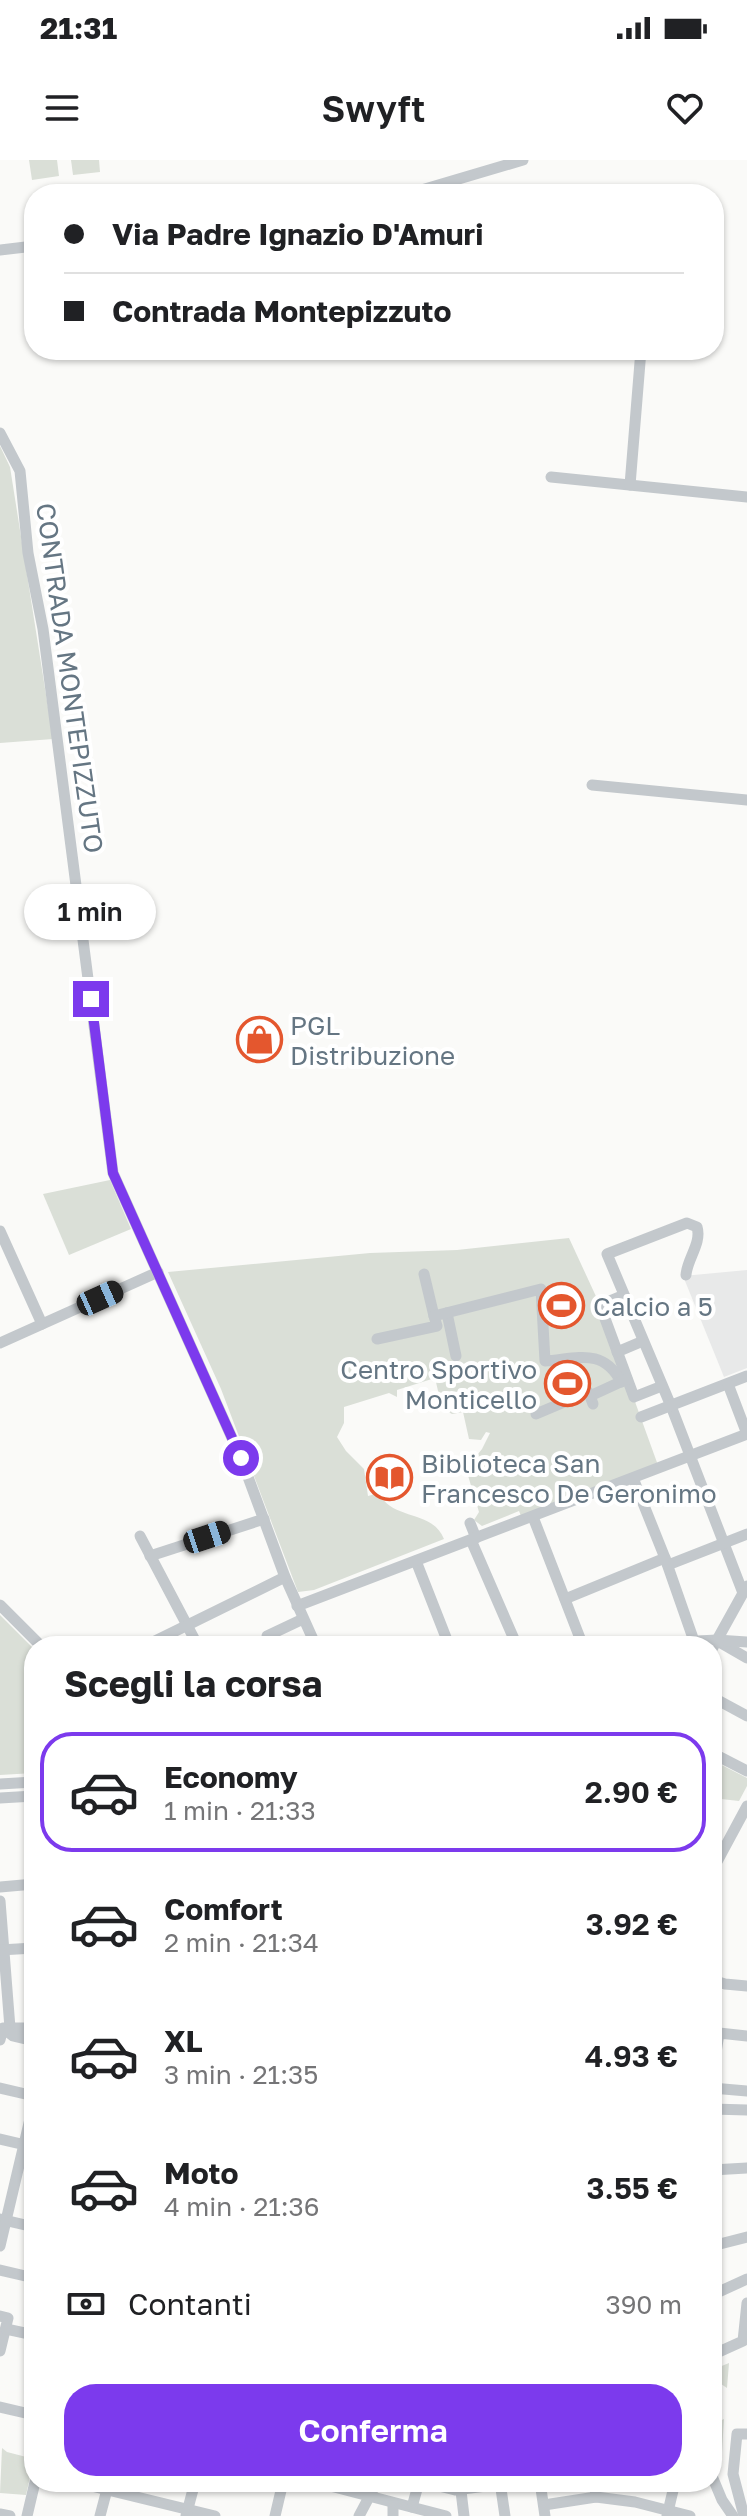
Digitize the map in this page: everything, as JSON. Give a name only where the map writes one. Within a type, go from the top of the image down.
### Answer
[{"type":"street","points":[[444,184],[523,160]]},
{"type":"street","points":[[0,250],[24,247]]},
{"type":"street","points":[[630,485],[640,360]]},
{"type":"street","name":"CONTRADA MONTEPIZZUTO","points":[[0,433],[20,471],[28,553],[43,629],[113,1173],[241,1458],[285,1577],[311,1636]]},
{"type":"street","points":[[551,477],[747,497]]},
{"type":"street","points":[[592,785],[747,800]]},
{"type":"street","points":[[686,1275],[700,1235],[697,1227],[687,1223],[607,1254],[745,1589],[719,1636]]},
{"type":"street","points":[[0,1231],[42,1324]]},
{"type":"street","points":[[0,1343],[158,1272]]},
{"type":"street","points":[[377,1339],[437,1326],[424,1274]]},
{"type":"street","points":[[434,1316],[541,1289],[545,1361],[581,1357],[598,1359],[624,1380],[634,1397],[662,1386]]},
{"type":"street","points":[[624,1295],[600,1305],[624,1380]]},
{"type":"street","points":[[447,1313],[456,1356]]},
{"type":"street","points":[[617,1352],[643,1341]]},
{"type":"street","points":[[641,1417],[747,1376]]},
{"type":"street","points":[[536,1414],[588,1392],[591,1400],[624,1380]]},
{"type":"street","points":[[297,1606],[747,1434],[728,1384]]},
{"type":"street","points":[[633,1478],[692,1636]]},
{"type":"street","points":[[533,1517],[579,1636]]},
{"type":"street","points":[[150,1556],[264,1519]]},
{"type":"street","points":[[470,1523],[473,1539],[513,1636]]},
{"type":"street","points":[[565,1599],[747,1534]]},
{"type":"street","points":[[140,1536],[192,1636]]},
{"type":"street","points":[[416,1561],[443,1636]]},
{"type":"street","points":[[166,1636],[285,1577]]},
{"type":"street","points":[[0,1605],[31,1636]]},
{"type":"street","points":[[267,1636],[303,1619]]},
{"type":"street","points":[[722,1644],[747,1642]]},
{"type":"street","points":[[722,1648],[747,1658]]},
{"type":"street","points":[[722,1702],[747,1716]]},
{"type":"street","points":[[722,1758],[747,1771]]},
{"type":"street","points":[[0,1784],[24,1783]]},
{"type":"street","points":[[0,1798],[24,1797]]},
{"type":"street","points":[[722,1844],[747,1806]]},
{"type":"street","points":[[0,1887],[24,1885]]},
{"type":"street","points":[[0,1901],[3,2031]]},
{"type":"street","points":[[2,1950],[24,1949]]},
{"type":"street","points":[[722,1984],[747,1986]]},
{"type":"street","points":[[3,2031],[24,2029]]},
{"type":"street","points":[[3,2031],[24,2039]]},
{"type":"street","points":[[722,2033],[747,2036]]},
{"type":"street","points":[[0,2088],[24,2096]]},
{"type":"street","points":[[722,2089],[747,2091]]},
{"type":"street","points":[[722,2109],[747,2110]]},
{"type":"street","points":[[0,2139],[24,2145]]},
{"type":"street","points":[[0,2246],[3,2220],[24,2160]]},
{"type":"street","points":[[722,2169],[747,2168]]},
{"type":"street","points":[[3,2220],[24,2225]]},
{"type":"street","points":[[722,2243],[747,2237]]},
{"type":"street","points":[[0,2270],[24,2276]]},
{"type":"street","points":[[722,2290],[747,2279]]},
{"type":"street","points":[[722,2350],[743,2341],[747,2310]]},
{"type":"street","points":[[0,2316],[8,2318],[0,2348]]},
{"type":"street","points":[[6,2329],[24,2333]]},
{"type":"street","points":[[0,2407],[24,2413]]},
{"type":"street","points":[[719,2492],[735,2515],[742,2498],[734,2474],[737,2434],[747,2434]]},
{"type":"street","points":[[722,2478],[734,2474],[747,2464]]},
{"type":"street","points":[[27,2516],[33,2492]]},
{"type":"street","points":[[100,2516],[106,2492]]},
{"type":"street","points":[[126,2492],[187,2513],[215,2516]]},
{"type":"street","points":[[187,2513],[192,2492]]},
{"type":"street","points":[[275,2516],[281,2492]]},
{"type":"street","points":[[354,2492],[446,2516]]},
{"type":"street","points":[[359,2516],[371,2492]]},
{"type":"street","points":[[412,2507],[417,2492]]},
{"type":"street","points":[[462,2492],[464,2516]]},
{"type":"street","points":[[501,2492],[505,2516]]},
{"type":"street","points":[[595,2492],[596,2497]]},
{"type":"street","points":[[667,2513],[672,2492]]},
{"type":"street","points":[[544,2510],[596,2497],[635,2502],[667,2513],[690,2516]]},
{"type":"street","points":[[722,2500],[728,2502],[742,2498]]},
{"type":"street","points":[[393,2503],[393,2516]]},
{"type":"street","points":[[0,2514],[10,2516]]},
{"type":"shaded area","points":[[29,160],[57,160],[59,176],[32,180]]},
{"type":"shaded area","points":[[71,160],[99,160],[100,172],[73,175]]},
{"type":"shaded area","points":[[0,446],[10,467],[53,739],[0,743]]},
{"type":"shaded area","points":[[110,1180],[131,1229],[69,1255],[43,1194]]},
{"type":"shaded area","name":"Centro Sportivo Monticello","points":[[569,1238],[600,1305],[659,1468],[523,1521],[519,1511],[482,1526],[474,1520],[479,1512],[466,1469],[490,1433],[486,1432],[481,1440],[469,1439],[463,1412],[452,1414],[442,1408],[435,1378],[397,1390],[397,1397],[389,1393],[344,1407],[344,1423],[337,1437],[364,1469],[368,1496],[379,1493],[393,1508],[431,1523],[444,1539],[314,1590],[298,1592],[221,1389],[168,1272],[370,1253],[457,1250]]},
{"type":"shaded area","points":[[747,1270],[747,1368],[724,1377],[683,1276]]},
{"type":"shaded area","points":[[0,1615],[24,1639],[24,1774],[0,1775]]},
{"type":"shaded area","points":[[722,1765],[747,1778],[747,1786],[739,1801],[722,1799]]},
{"type":"shaded area","points":[[729,2363],[727,2388],[722,2385],[722,2366]]},
{"type":"shaded area","points":[[2,2448],[24,2456],[24,2492],[27,2492],[26,2495],[0,2493]]},
{"type":"place","name":"PGL Distribuzione","points":[[259,1040]]},
{"type":"place","name":"Calcio a 5","points":[[562,1306]]},
{"type":"place","name":"Centro Sportivo Monticello","points":[[568,1384]]},
{"type":"place","name":"Biblioteca San Francesco De Geronimo","points":[[390,1478]]},
{"type":"route","points":[[91,999],[113,1173],[241,1458]]}]
